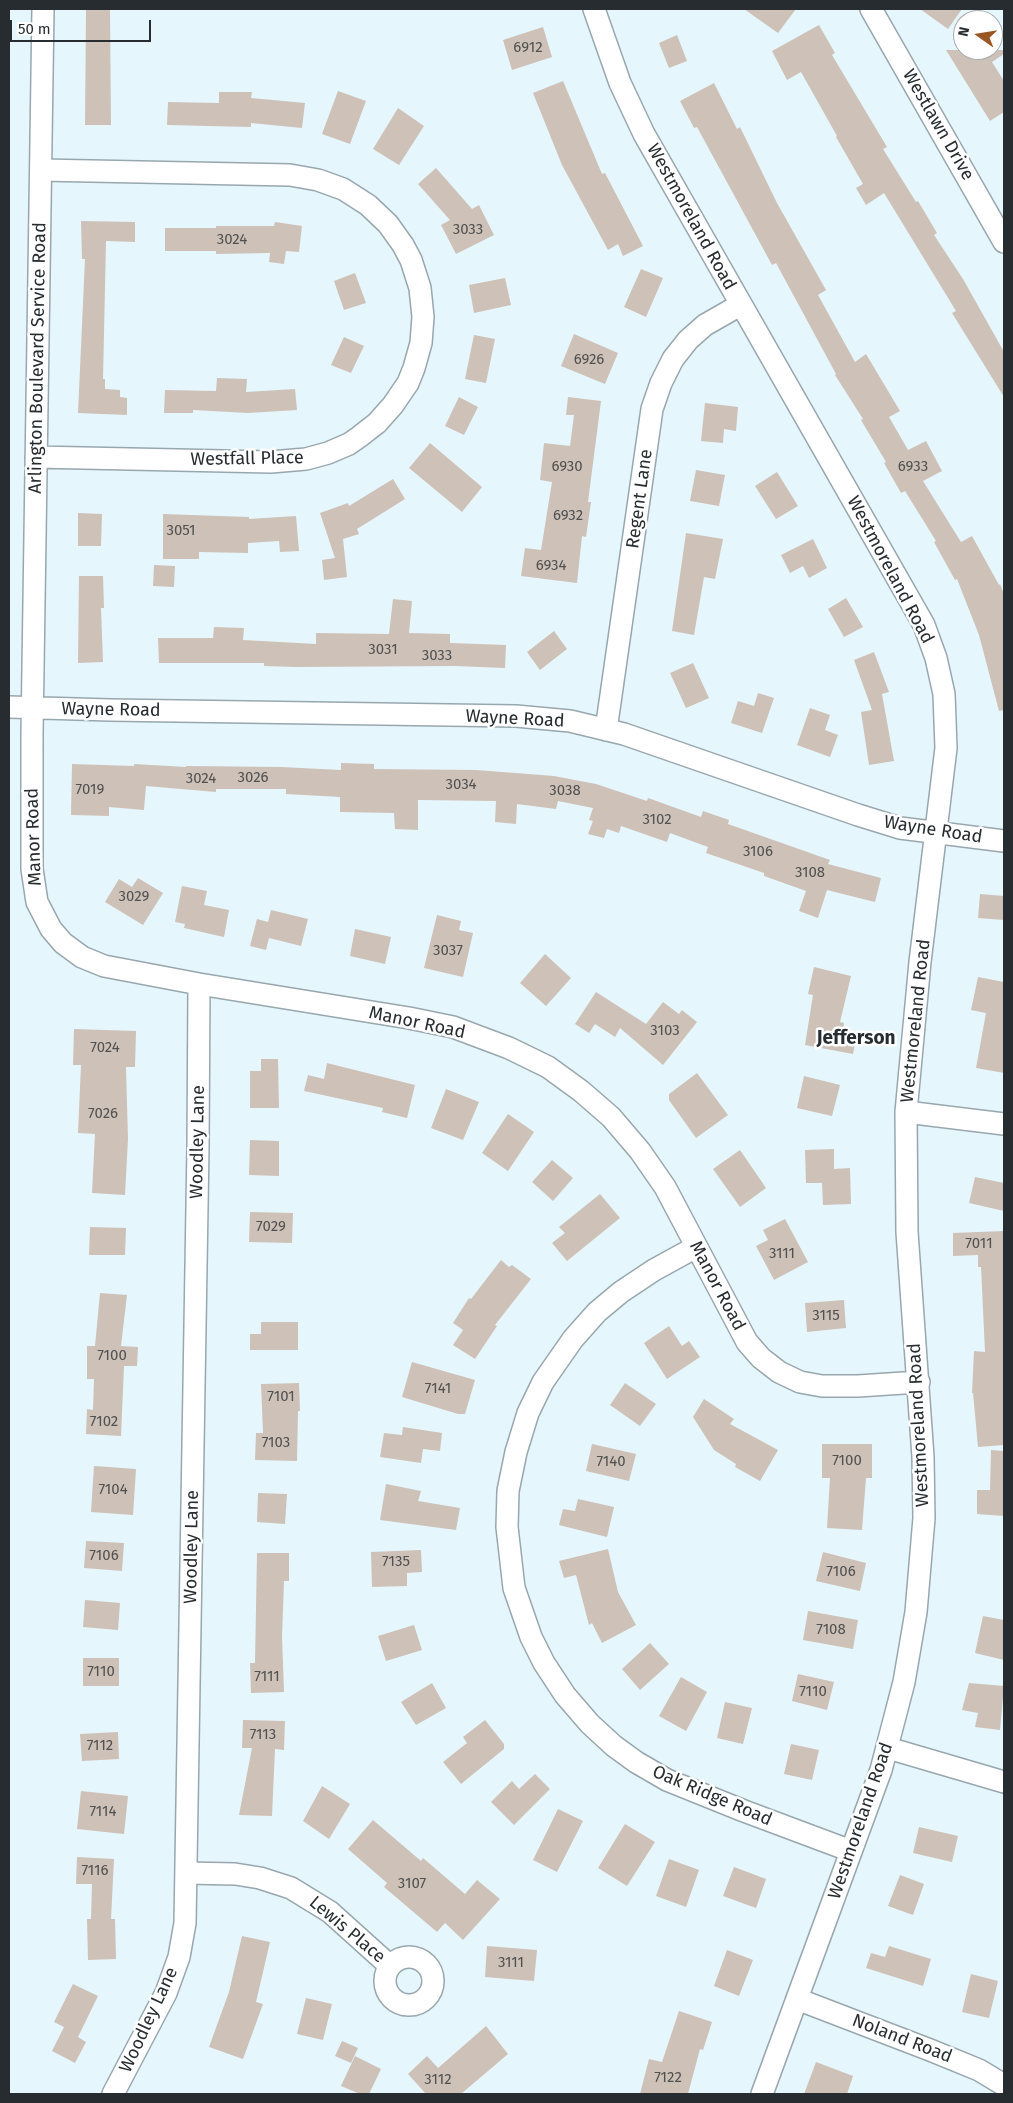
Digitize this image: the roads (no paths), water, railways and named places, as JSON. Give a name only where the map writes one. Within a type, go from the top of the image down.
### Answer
[{"type":"street","name":"Arlington Boulevard Service Road","points":[[32,708],[43,9]]},
{"type":"street","name":"Westmoreland Road","points":[[594,9],[620,83],[644,134],[924,625],[936,658],[944,694],[946,729],[937,833],[920,962],[906,1112],[906,1223],[919,1382],[924,1492],[919,1585],[904,1682],[888,1748],[762,2094]]},
{"type":"street","name":"Westlawn Drive","points":[[871,9],[1004,240]]},
{"type":"street","name":"Westfall Place","points":[[36,457],[271,462],[306,459],[328,453],[349,444],[359,437],[377,423],[393,405],[408,383],[414,368],[421,343],[423,317],[420,288],[411,260],[403,245],[388,224],[368,205],[343,189],[318,180],[290,175],[41,170]]},
{"type":"street","name":"Regent Lane","points":[[606,730],[652,409],[660,383],[673,359],[688,340],[705,325],[740,305]]},
{"type":"street","name":"Wayne Road","points":[[9,707],[120,711],[516,716],[570,722],[606,730],[900,828],[1004,841]]},
{"type":"street","name":"Manor Road","points":[[32,708],[32,869],[37,902],[42,916],[50,929],[64,943],[89,960],[104,966],[453,1027],[509,1048],[548,1068],[581,1091],[610,1117],[640,1151],[665,1187],[747,1342],[761,1358],[779,1372],[800,1382],[822,1386],[919,1382]]},
{"type":"street","name":"Woodley Lane","points":[[113,2094],[166,1993],[178,1957],[185,1923],[198,1177],[199,984]]},
{"type":"street","points":[[906,1112],[1004,1124]]},
{"type":"street","name":"Oak Ridge Road","points":[[696,1247],[654,1270],[621,1292],[597,1312],[573,1339],[543,1382],[528,1413],[516,1452],[508,1491],[507,1527],[514,1588],[531,1637],[544,1663],[565,1696],[590,1724],[614,1746],[636,1762],[667,1780],[851,1851]]},
{"type":"street","points":[[888,1748],[1004,1782]]},
{"type":"street","name":"Lewis Place","points":[[187,1873],[235,1874],[260,1878],[291,1888],[330,1912],[390,1966]]},
{"type":"street","name":"Noland Road","points":[[796,1999],[979,2070],[1004,2085]]},
{"type":"district","name":"Jefferson","points":[[856,1039]]}]
